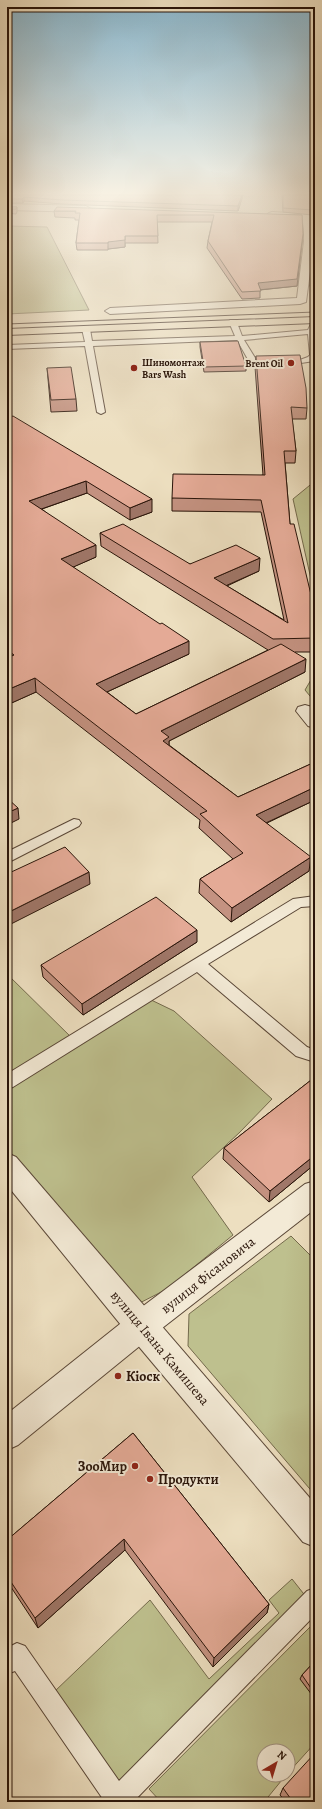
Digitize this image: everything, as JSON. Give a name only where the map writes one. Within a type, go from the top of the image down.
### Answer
[{"type":"main road","points":[[7,332],[315,320]]},
{"type":"street","points":[[110,311],[300,301],[302,300],[304,279]]},
{"type":"street","name":"вулиця Івана Камишева","points":[[7,1165],[141,1326],[315,1530]]},
{"type":"street","name":"вулиця Фісановича","points":[[7,1434],[141,1326],[315,1193]]},
{"type":"lane","points":[[233,322],[239,338],[253,361]]},
{"type":"lane","points":[[301,361],[311,359],[314,355],[313,332],[315,324]]},
{"type":"lane","points":[[170,325],[174,340]]},
{"type":"lane","points":[[86,329],[101,412]]},
{"type":"lane","points":[[7,347],[239,338],[313,332]]},
{"type":"lane","points":[[7,858],[74,823]]},
{"type":"lane","points":[[7,1082],[298,902],[315,901]]},
{"type":"lane","points":[[198,964],[302,1052],[315,1056]]},
{"type":"lane","points":[[7,1663],[17,1654],[119,1801],[315,1599]]},
{"type":"green space","points":[[7,279],[74,279],[89,310],[7,314]]},
{"type":"green space","points":[[315,481],[315,597],[293,499]]},
{"type":"green space","points":[[315,673],[315,702],[305,690]]},
{"type":"green space","points":[[7,974],[74,1040],[145,997],[174,1011],[272,1099],[240,1132],[192,1177],[233,1235],[167,1289],[128,1309],[7,1165]]},
{"type":"green space","points":[[291,1236],[315,1260],[315,1495],[188,1346],[189,1314]]},
{"type":"green space","points":[[292,1579],[307,1598],[120,1783],[54,1692],[150,1600],[209,1679],[279,1613],[269,1600]]},
{"type":"green space","points":[[315,1622],[315,1743],[296,1764],[296,1743],[256,1743],[256,1783],[279,1783],[264,1802],[161,1802],[149,1789]]},
{"type":"building","points":[[234,279],[293,279],[258,283],[261,291],[242,292]]},
{"type":"building","points":[[311,279],[315,279],[315,291]]},
{"type":"building","points":[[238,341],[246,366],[204,367],[200,342]]},
{"type":"building","points":[[300,355],[306,388],[307,408],[291,407],[296,451],[284,451],[290,524],[294,524],[313,603],[315,603],[315,638],[273,639],[100,533],[123,524],[190,564],[236,545],[260,558],[214,578],[288,623],[261,500],[172,498],[173,474],[265,475],[256,356]]},
{"type":"building","points":[[71,367],[76,399],[51,400],[47,368]]},
{"type":"building","points":[[13,416],[152,499],[130,508],[86,481],[29,501],[96,545],[61,559],[160,624],[162,623],[189,641],[96,684],[136,714],[281,644],[306,659],[161,731],[169,737],[163,741],[238,797],[315,762],[315,787],[256,815],[311,857],[232,908],[200,879],[243,853],[200,814],[207,811],[35,678],[7,690],[7,658],[14,655],[7,650],[7,418]]},
{"type":"building","points":[[7,798],[18,808],[7,813]]},
{"type":"building","points":[[65,847],[89,872],[7,913],[7,874]]},
{"type":"building","points":[[156,897],[197,930],[82,1004],[41,965]]},
{"type":"building","points":[[315,1077],[315,1155],[270,1191],[224,1148]]},
{"type":"building","points":[[133,1433],[269,1604],[214,1658],[124,1539],[35,1618],[7,1576],[7,1540]]},
{"type":"building","points":[[315,1661],[315,1694],[302,1675]]},
{"type":"building","points":[[315,1753],[315,1802],[293,1802],[283,1788],[288,1783],[296,1783],[296,1774]]},
{"type":"tram line","points":[[7,324],[315,312]]},
{"type":"place","name":"Brent Oil","points":[[291,363]]},
{"type":"place","name":"Шиномонтаж Bars Wash","points":[[134,368]]},
{"type":"place","name":"Кіоск","points":[[118,1376]]},
{"type":"place","name":"ЗооМир","points":[[135,1466]]},
{"type":"place","name":"Продукти","points":[[150,1479]]}]
